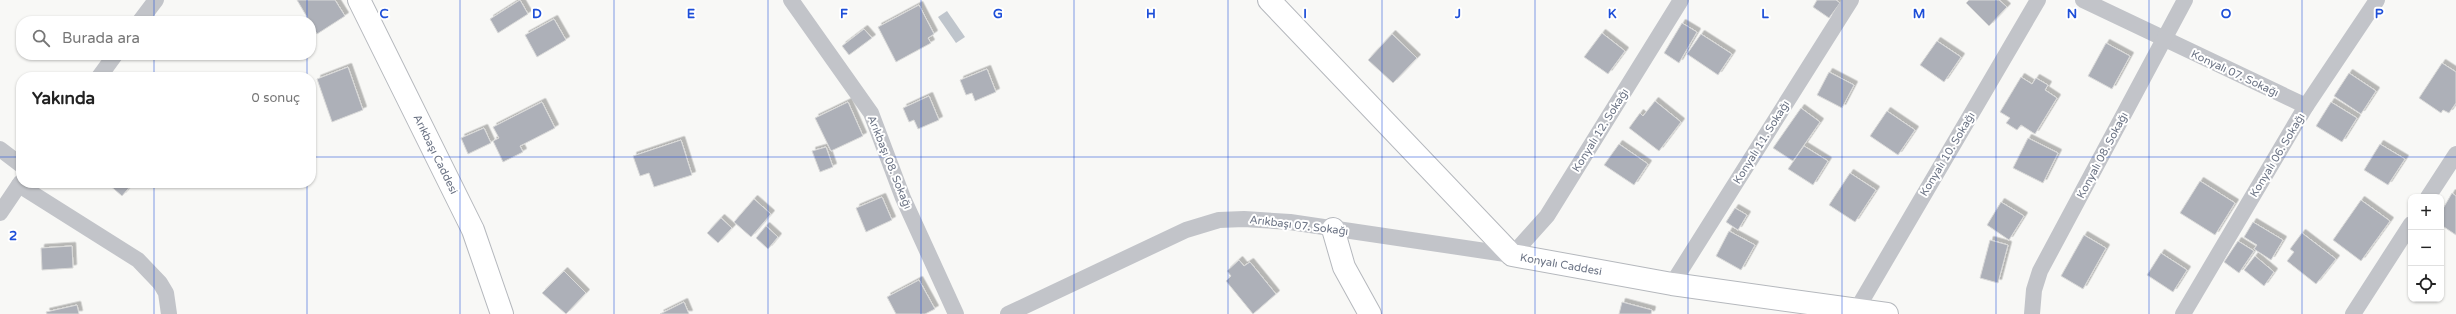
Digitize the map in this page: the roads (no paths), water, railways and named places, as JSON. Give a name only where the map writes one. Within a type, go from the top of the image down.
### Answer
[{"type":"street","points":[[144,16],[156,0]]},
{"type":"street","name":"Arıkbaşı Caddesi","points":[[359,0],[473,230],[502,314]]},
{"type":"street","name":"Arıkbaşı 08. Sokağı","points":[[791,0],[871,113],[903,198],[956,314]]},
{"type":"street","name":"Konyalı Caddesi","points":[[1269,0],[1512,255],[1672,284],[1887,314]]},
{"type":"street","name":"Konyalı 12. Sokağı","points":[[1512,255],[1547,216],[1680,0]]},
{"type":"street","name":"Konyalı 11. Sokağı","points":[[1672,284],[1851,0]]},
{"type":"street","name":"Konyalı 10. Sokağı","points":[[1857,309],[2038,0]]},
{"type":"street","name":"Konyalı 07. Sokağı","points":[[2083,0],[2164,40],[2306,106]]},
{"type":"street","name":"Konyalı 08. Sokağı","points":[[2032,314],[2034,290],[2040,271],[2185,0]]},
{"type":"street","name":"Konyalı 06. Sokağı","points":[[2183,314],[2306,106],[2377,0]]},
{"type":"street","points":[[103,72],[111,60]]},
{"type":"street","points":[[0,149],[16,161]]},
{"type":"street","points":[[2430,194],[2456,154]]},
{"type":"street","points":[[0,213],[17,188]]},
{"type":"street","points":[[26,188],[138,260],[160,283],[166,293],[169,314]]},
{"type":"street","name":"Arıkbaşı 07. Sokağı","points":[[1008,314],[1186,230],[1219,220],[1244,218],[1334,229],[1512,255]]},
{"type":"street","points":[[1334,229],[1344,267],[1370,314]]},
{"type":"street","points":[[2353,314],[2408,229]]}]
